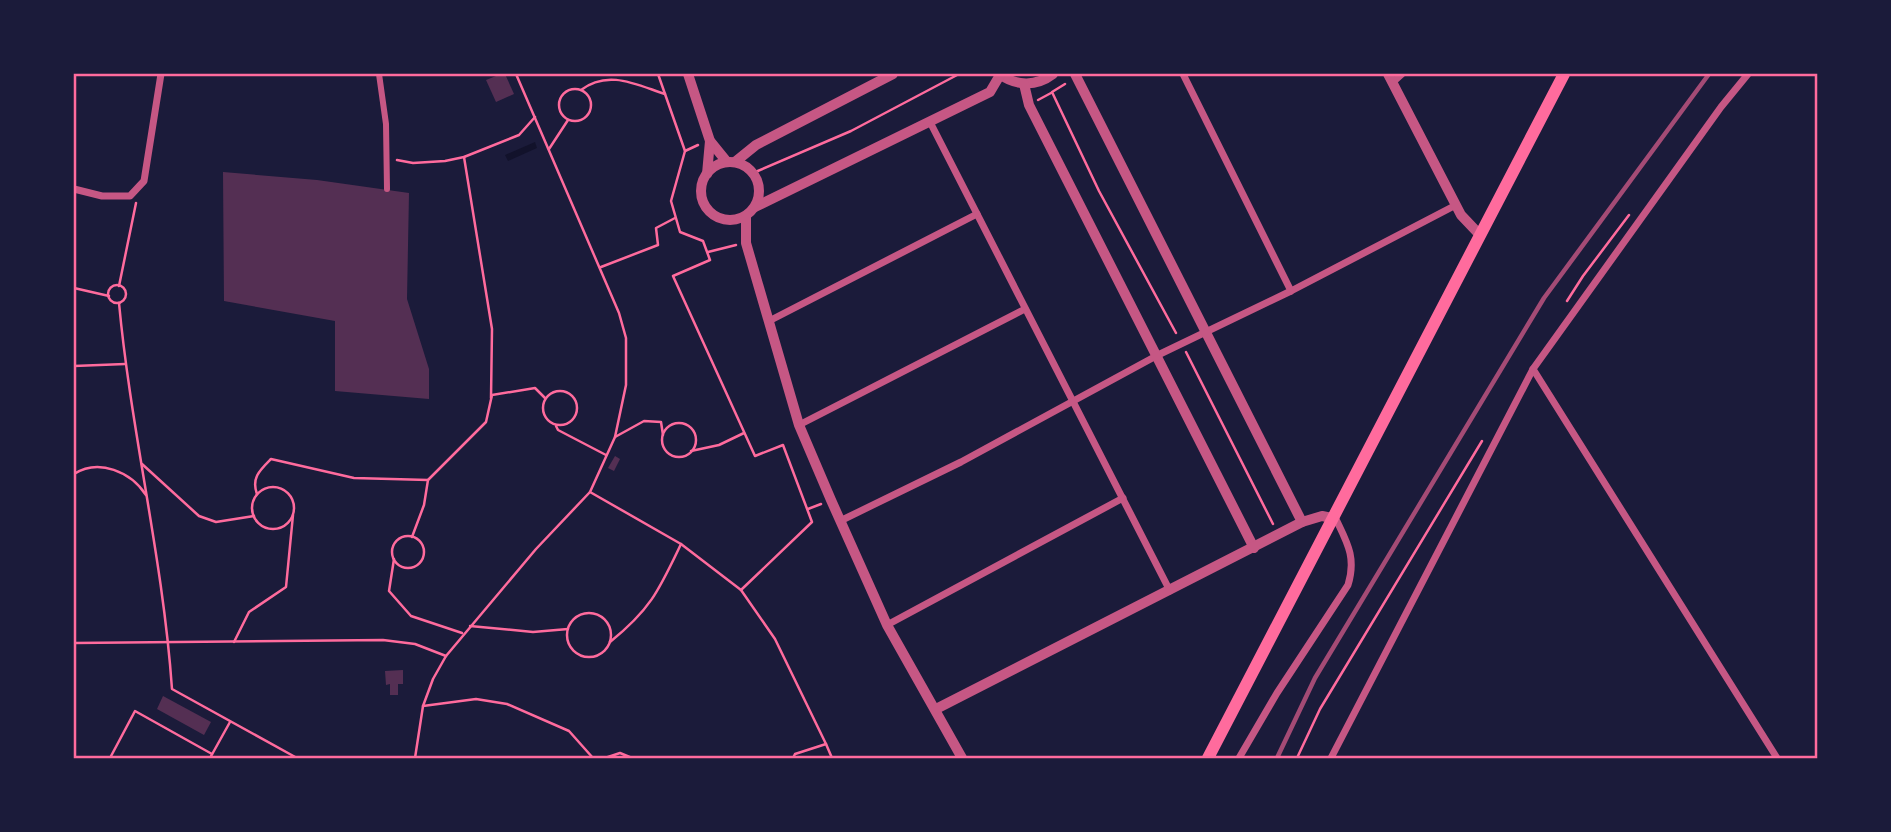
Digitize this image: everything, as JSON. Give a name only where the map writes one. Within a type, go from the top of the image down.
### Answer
[{"type":"main road","points":[[1208,758],[1564,74]]},
{"type":"street","points":[[74,190],[102,196],[130,196],[144,181],[161,74]]},
{"type":"street","points":[[379,74],[386,124],[387,190]]},
{"type":"street","points":[[688,74],[710,141],[707,174],[701,193],[704,203],[716,216],[730,219],[746,216],[755,207],[990,92],[1000,74],[1011,81],[1024,84],[1037,82],[1053,74]]},
{"type":"street","points":[[731,162],[756,145],[893,74]]},
{"type":"street","points":[[1183,74],[1291,291]]},
{"type":"street","points":[[1402,74],[1390,78],[1461,215],[1479,234]]},
{"type":"street","points":[[1331,758],[1533,369],[1721,107],[1748,74]]},
{"type":"street","points":[[1076,76],[1302,522]]},
{"type":"street","points":[[1024,84],[1029,105],[1254,548]]},
{"type":"street","points":[[930,122],[1170,591]]},
{"type":"street","points":[[710,141],[731,162]]},
{"type":"street","points":[[707,174],[717,165],[731,162],[744,165],[753,173],[759,187],[759,198],[755,207]]},
{"type":"street","points":[[840,522],[961,462],[1158,355],[1291,291],[1456,205]]},
{"type":"street","points":[[769,321],[977,214]]},
{"type":"street","points":[[746,216],[746,243],[799,425],[887,625],[962,758]]},
{"type":"street","points":[[730,219],[746,243]]},
{"type":"street","points":[[799,425],[1025,309]]},
{"type":"street","points":[[1533,369],[1777,758]]},
{"type":"street","points":[[887,625],[1123,498]]},
{"type":"street","points":[[936,709],[1302,522],[1333,516],[1351,554],[1353,569],[1348,585],[1277,693],[1240,758]]},
{"type":"path","points":[[415,758],[423,706],[433,679],[446,656],[470,626],[536,549],[590,492],[615,437],[626,384],[626,338],[601,267],[516,74]]},
{"type":"path","points":[[658,74],[685,151],[671,201],[675,218],[680,232],[704,241],[710,260],[673,276],[755,456],[783,445],[813,522],[741,590]]},
{"type":"path","points":[[753,173],[851,131],[959,74]]},
{"type":"path","points":[[1076,76],[1052,92],[1099,191],[1182,344],[1279,536]]},
{"type":"path","points":[[581,90],[590,97],[591,110],[584,119],[577,122],[568,120],[560,110],[561,98],[569,90],[581,90],[592,82],[618,78],[665,94]]},
{"type":"path","points":[[386,159],[413,163],[464,157],[519,135],[535,117]]},
{"type":"path","points":[[549,149],[568,120]]},
{"type":"path","points":[[412,537],[424,505],[428,480],[486,422],[491,398],[492,329],[464,157]]},
{"type":"path","points":[[119,286],[139,186]]},
{"type":"path","points":[[601,267],[658,245],[656,228],[675,218]]},
{"type":"path","points":[[707,252],[746,243]]},
{"type":"path","points":[[109,296],[111,288],[119,286],[124,289],[124,300],[119,303]]},
{"type":"path","points":[[74,288],[109,296],[111,300],[119,303]]},
{"type":"path","points":[[119,303],[125,365],[169,644],[172,689],[297,758]]},
{"type":"path","points":[[74,366],[125,365]]},
{"type":"path","points":[[491,398],[492,395],[536,388],[545,398]]},
{"type":"path","points":[[553,391],[568,392],[577,409],[572,420],[556,425],[549,422],[542,412],[545,398],[553,391]]},
{"type":"path","points":[[615,437],[644,421],[661,422],[663,444],[670,454],[681,456],[719,445],[744,433]]},
{"type":"path","points":[[663,435],[665,430],[675,424],[689,426],[695,439],[691,451]]},
{"type":"path","points":[[556,425],[558,430],[572,439],[606,455]]},
{"type":"path","points":[[293,515],[284,526],[274,529],[267,528],[254,516],[252,508],[257,494],[254,486],[256,475],[271,459],[354,478],[428,480]]},
{"type":"path","points":[[142,464],[199,516],[216,522],[254,516]]},
{"type":"path","points":[[74,474],[80,470],[113,468],[138,482],[147,497]]},
{"type":"path","points":[[234,642],[249,612],[286,587],[293,501],[282,489],[271,487],[257,494]]},
{"type":"path","points":[[590,492],[681,544],[741,590],[775,639],[832,758]]},
{"type":"path","points":[[74,514],[74,521]]},
{"type":"path","points":[[412,537],[418,539],[424,548],[421,562],[408,568],[397,565],[394,559],[392,550],[398,540],[412,537]]},
{"type":"path","points":[[568,629],[570,645],[575,652],[583,656],[600,655],[610,642],[647,609],[658,593],[681,544]]},
{"type":"path","points":[[394,559],[389,591],[411,616],[464,634]]},
{"type":"path","points":[[470,626],[533,632],[568,629],[584,614],[599,616],[610,627],[610,642]]},
{"type":"path","points":[[74,643],[383,640],[415,644],[446,656]]},
{"type":"path","points":[[423,706],[476,699],[507,704],[569,731],[593,758]]},
{"type":"path","points":[[110,758],[135,711],[211,756],[230,722]]},
{"type":"path","points":[[793,758],[795,754],[826,744]]},
{"type":"path","points":[[280,758],[284,751]]},
{"type":"path","points":[[605,758],[620,753],[632,758]]},
{"type":"shaded area","points":[[535,142],[537,148],[508,161],[505,155]]},
{"type":"building","points":[[505,74],[514,94],[496,102],[486,80]]},
{"type":"building","points":[[223,172],[317,180],[409,193],[407,299],[429,369],[429,399],[335,391],[335,321],[224,301]]},
{"type":"building","points":[[615,456],[620,459],[614,471],[608,468]]},
{"type":"building","points":[[403,670],[403,684],[398,684],[398,695],[390,695],[390,684],[386,685],[385,671]]},
{"type":"building","points":[[163,696],[211,722],[204,735],[157,709]]},
{"type":"railway","points":[[1277,758],[1315,678],[1544,298],[1709,74]]}]
